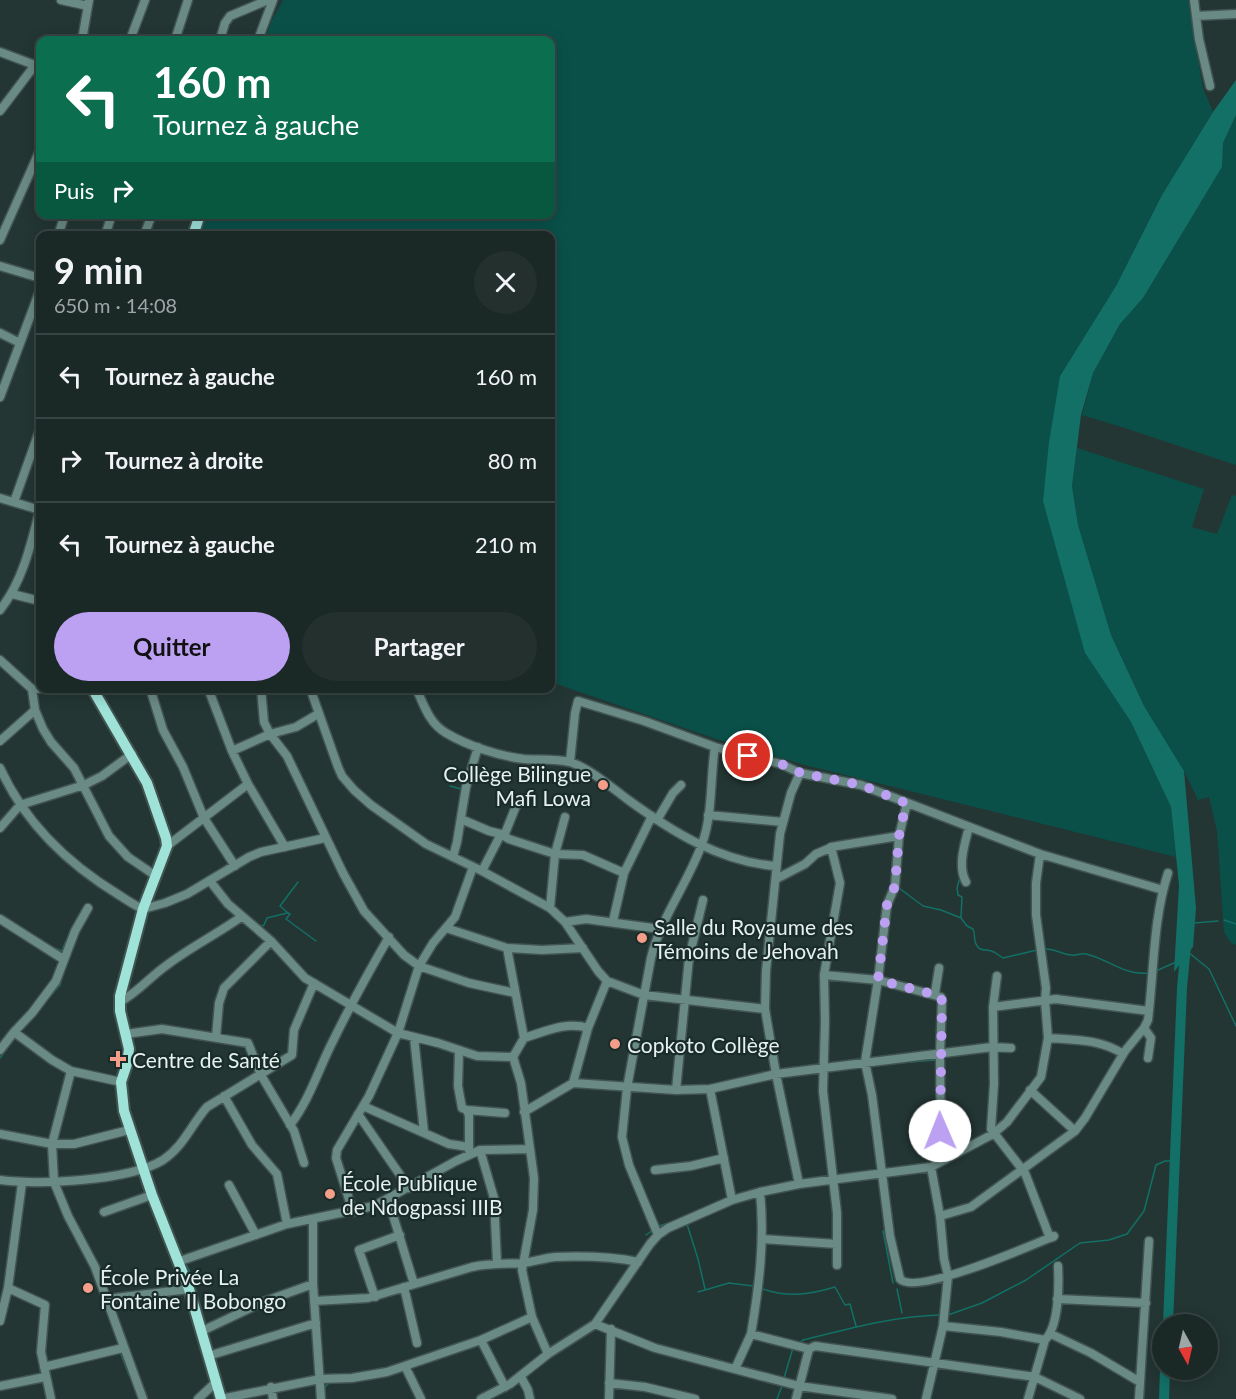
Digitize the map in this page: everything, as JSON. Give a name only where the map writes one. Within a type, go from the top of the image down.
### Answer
[{"type":"main road","points":[[95,693],[132,754],[154,800],[167,846],[143,909],[120,1002],[129,1049],[121,1082],[124,1111],[152,1195],[180,1261],[221,1399]]},
{"type":"street","points":[[62,0],[88,3],[83,36]]},
{"type":"street","points":[[132,36],[145,0]]},
{"type":"street","points":[[176,36],[188,0]]},
{"type":"street","points":[[221,36],[230,16],[268,0]]},
{"type":"street","points":[[260,36],[273,0]]},
{"type":"street","points":[[1194,0],[1210,86]]},
{"type":"street","points":[[1196,16],[1236,15]]},
{"type":"street","points":[[0,52],[36,65]]},
{"type":"street","points":[[0,111],[36,68]]},
{"type":"street","points":[[0,240],[36,160]]},
{"type":"street","points":[[0,266],[36,277]]},
{"type":"street","points":[[0,397],[3,378],[20,343],[36,301]]},
{"type":"street","points":[[0,333],[20,343]]},
{"type":"street","points":[[14,502],[36,440]]},
{"type":"street","points":[[0,498],[36,509]]},
{"type":"street","points":[[0,610],[12,594],[27,557],[36,524]]},
{"type":"street","points":[[12,594],[36,600]]},
{"type":"street","points":[[0,660],[33,689],[35,710],[51,742],[74,768],[109,836],[128,857],[156,876]]},
{"type":"street","points":[[152,693],[163,730],[183,767],[204,818],[235,866]]},
{"type":"street","points":[[210,693],[232,751],[285,848]]},
{"type":"street","points":[[261,693],[264,722],[287,756],[325,838],[364,911],[404,955],[419,966],[469,983],[514,993]]},
{"type":"street","points":[[312,693],[342,776],[354,790],[371,805],[426,844],[550,908],[565,922],[598,971],[608,981],[644,995],[765,1008]]},
{"type":"street","points":[[418,693],[434,724],[453,737],[478,747],[520,758],[570,762],[601,779],[654,818],[701,846],[754,864],[776,866]]},
{"type":"street","points":[[570,762],[578,701],[644,721],[716,747],[781,764],[801,773],[861,785],[1040,854],[1163,890]]},
{"type":"street","points":[[0,741],[35,710]]},
{"type":"street","points":[[232,751],[270,734],[296,727],[318,714]]},
{"type":"street","points":[[453,857],[466,787],[478,747]]},
{"type":"street","points":[[658,1235],[624,1153],[622,1127],[651,958],[660,928],[701,846],[708,815],[716,747]]},
{"type":"street","points":[[2,823],[20,806],[84,785],[102,776],[132,754]]},
{"type":"street","points":[[0,768],[20,806],[49,840],[89,876],[143,909],[171,900],[261,852],[325,838]]},
{"type":"street","points":[[799,1184],[765,1008],[776,866],[783,822],[791,793],[801,773]]},
{"type":"street","points":[[167,846],[248,784]]},
{"type":"street","points":[[613,921],[624,873],[654,818],[681,785]]},
{"type":"street","points":[[906,803],[899,836],[895,886],[887,905],[865,1062],[884,1174],[890,1236],[902,1281],[907,1283],[948,1276],[1054,1236],[1050,1238],[1032,1190],[1022,1170],[993,1134],[990,1123],[994,1096],[993,1007],[997,976]]},
{"type":"street","points":[[353,1212],[335,1154],[361,1110],[398,1033],[419,966],[433,943],[455,917],[478,869],[503,835],[516,806]]},
{"type":"street","points":[[708,815],[783,822]]},
{"type":"street","points":[[550,908],[555,854],[565,817]]},
{"type":"street","points":[[461,819],[528,846],[555,854],[583,855],[624,873]]},
{"type":"street","points":[[966,882],[962,870],[963,849],[969,827]]},
{"type":"street","points":[[776,879],[805,864],[816,854],[831,846],[899,836]]},
{"type":"street","points":[[830,848],[840,884],[824,975],[823,1091],[834,1180],[837,1265]]},
{"type":"street","points":[[481,1399],[521,1377],[548,1354],[595,1324],[658,1235],[732,1200],[760,1192],[799,1184],[931,1167],[993,1134],[1007,1122],[1041,1077],[1048,1038],[1046,988],[1036,915],[1036,883],[1040,854]]},
{"type":"street","points":[[940,1216],[971,1207],[1075,1131],[1085,1118],[1123,1054],[1144,1028],[1149,1011],[1152,966],[1163,890],[1168,873]]},
{"type":"street","points":[[210,881],[228,904],[271,941],[296,970],[398,1033],[477,1056],[513,1058]]},
{"type":"street","points":[[676,1090],[689,958],[703,900]]},
{"type":"street","points":[[0,1050],[56,981],[75,931],[88,908]]},
{"type":"street","points":[[120,1002],[138,991],[164,967],[194,945],[242,917]]},
{"type":"street","points":[[0,919],[63,959]]},
{"type":"street","points":[[565,922],[613,921],[660,928]]},
{"type":"street","points":[[446,928],[507,948],[542,950],[583,948]]},
{"type":"street","points":[[290,1125],[307,1100],[316,1075],[350,1004],[389,937]]},
{"type":"street","points":[[216,1037],[219,1003],[224,988],[271,941]]},
{"type":"street","points":[[507,948],[524,1038],[513,1058],[521,1083],[534,1178],[533,1210],[522,1263],[532,1317],[548,1354]]},
{"type":"street","points":[[934,993],[939,968]]},
{"type":"street","points":[[824,975],[878,980],[940,996],[942,1001],[941,1160]]},
{"type":"street","points":[[573,1083],[588,1028],[608,981]]},
{"type":"street","points":[[0,1180],[22,1183],[54,1182],[143,1169],[163,1160],[185,1140],[207,1107],[292,1055],[294,1030],[314,983]]},
{"type":"street","points":[[993,1007],[1056,999],[1149,1011]]},
{"type":"street","points":[[524,1038],[560,1027],[576,1025],[588,1028]]},
{"type":"street","points":[[1144,1028],[1151,1038],[1148,1058]]},
{"type":"street","points":[[126,1034],[162,1029],[248,1043],[261,1075],[290,1125],[304,1163]]},
{"type":"street","points":[[14,1032],[71,1071],[121,1082]]},
{"type":"street","points":[[414,1037],[424,1132]]},
{"type":"street","points":[[1048,1038],[1095,1042],[1115,1048],[1123,1054]]},
{"type":"street","points":[[524,1112],[573,1083],[627,1088],[710,1089],[776,1074],[993,1047],[1011,1048]]},
{"type":"street","points":[[459,1050],[458,1086],[462,1108],[505,1113]]},
{"type":"street","points":[[71,1071],[52,1144],[54,1182],[68,1216],[95,1267],[143,1399]]},
{"type":"street","points":[[710,1089],[732,1200]]},
{"type":"street","points":[[1030,1090],[1075,1131]]},
{"type":"street","points":[[224,1096],[252,1145],[277,1174],[287,1224]]},
{"type":"street","points":[[361,1110],[469,1150],[530,1149]]},
{"type":"street","points":[[361,1110],[409,1188]]},
{"type":"street","points":[[467,1110],[470,1116],[469,1150]]},
{"type":"street","points":[[0,1134],[52,1144],[74,1144],[129,1130]]},
{"type":"street","points":[[180,1261],[287,1224],[374,1206],[409,1188],[469,1150]]},
{"type":"street","points":[[480,1150],[494,1198],[497,1263]]},
{"type":"street","points":[[656,1170],[690,1166],[723,1158]]},
{"type":"street","points":[[926,1399],[943,1317],[948,1276],[931,1167]]},
{"type":"street","points":[[0,1322],[22,1183]]},
{"type":"street","points":[[229,1185],[256,1235]]},
{"type":"street","points":[[735,1369],[752,1334],[762,1239],[760,1192]]},
{"type":"street","points":[[104,1212],[152,1195]]},
{"type":"street","points":[[388,1199],[414,1284]]},
{"type":"street","points":[[313,1220],[313,1284],[321,1399]]},
{"type":"street","points":[[375,1297],[359,1250],[400,1235]]},
{"type":"street","points":[[762,1239],[837,1244]]},
{"type":"street","points":[[1139,1399],[1149,1241]]},
{"type":"street","points":[[314,1301],[375,1297],[472,1267],[497,1263],[522,1263],[553,1257],[617,1258],[638,1262]]},
{"type":"street","points":[[1028,1399],[1059,1295],[1058,1266]]},
{"type":"street","points":[[5,1284],[45,1305],[42,1333],[44,1367],[51,1399]]},
{"type":"street","points":[[202,1331],[263,1302],[313,1284]]},
{"type":"street","points":[[404,1287],[417,1343]]},
{"type":"street","points":[[107,1299],[189,1289]]},
{"type":"street","points":[[1057,1299],[1146,1303]]},
{"type":"street","points":[[221,1399],[320,1379],[352,1378],[387,1372],[481,1340],[532,1317]]},
{"type":"street","points":[[943,1317],[1001,1332],[1048,1337],[1091,1353],[1140,1382]]},
{"type":"street","points":[[208,1356],[316,1323]]},
{"type":"street","points":[[595,1324],[656,1348],[799,1386],[892,1399]]},
{"type":"street","points":[[609,1399],[611,1329]]},
{"type":"street","points":[[752,1334],[809,1350]]},
{"type":"street","points":[[481,1340],[505,1387]]},
{"type":"street","points":[[796,1399],[809,1350],[815,1346],[1035,1377],[1080,1399]]},
{"type":"street","points":[[44,1367],[123,1348]]},
{"type":"street","points":[[405,1366],[421,1399]]},
{"type":"street","points":[[0,1386],[45,1377]]},
{"type":"street","points":[[521,1377],[530,1399]]},
{"type":"street","points":[[198,1399],[215,1383]]},
{"type":"street","points":[[609,1383],[645,1387],[690,1398]]},
{"type":"street","points":[[271,1388],[273,1399]]},
{"type":"shaded area","points":[[283,0],[1188,0],[1203,88],[1213,112],[1162,195],[1116,286],[1060,376],[1085,653],[1131,722],[1171,807],[1176,857],[805,765],[719,740],[555,683],[555,231],[202,231],[206,219],[555,219],[555,36],[266,36]]},
{"type":"shaded area","points":[[1236,80],[1236,115],[1223,143],[1222,167],[1143,298],[1120,324],[1093,373],[1081,415],[1072,486],[1078,525],[1111,635],[1144,706],[1184,771],[1196,908],[1193,947],[1174,972],[1179,885],[1171,807],[1131,722],[1085,653],[1043,501],[1049,442],[1060,376],[1116,286],[1162,195],[1213,112]]},
{"type":"shaded area","points":[[1236,115],[1236,465],[1082,415],[1093,373],[1120,324],[1143,298],[1222,167],[1223,143]]},
{"type":"shaded area","points":[[1077,448],[1204,489],[1192,527],[1217,534],[1232,495],[1236,496],[1236,945],[1230,942],[1224,932],[1217,831],[1209,797],[1198,800],[1184,771],[1144,706],[1111,635],[1078,525],[1072,486]]},
{"type":"waterway","points":[[470,788],[478,761]]},
{"type":"waterway","points":[[450,786],[461,789]]},
{"type":"waterway","points":[[960,877],[957,888],[958,895],[962,897],[961,917]]},
{"type":"waterway","points":[[288,913],[280,906],[298,882]]},
{"type":"waterway","points":[[899,888],[923,906],[961,918],[967,926],[973,929],[975,942],[982,949],[1003,958],[1037,950]]},
{"type":"waterway","points":[[259,927],[264,925],[267,918],[287,913]]},
{"type":"waterway","points":[[288,913],[290,914],[286,919],[316,941]]},
{"type":"waterway","points":[[1224,920],[1236,924]]},
{"type":"waterway","points":[[1194,923],[1218,921]]},
{"type":"waterway","points":[[49,946],[62,951],[65,943]]},
{"type":"waterway","points":[[1168,1314],[1182,988],[1186,945]]},
{"type":"waterway","points":[[1044,949],[1068,955],[1086,954],[1131,972],[1148,973]]},
{"type":"waterway","points":[[1188,952],[1209,969],[1236,1026]]},
{"type":"waterway","points":[[1156,971],[1176,962]]},
{"type":"waterway","points":[[47,1000],[60,985],[64,971]]},
{"type":"waterway","points":[[998,1004],[1000,982]]},
{"type":"waterway","points":[[0,1058],[10,1044]]},
{"type":"waterway","points":[[898,1063],[936,1060]]},
{"type":"waterway","points":[[936,1115],[937,1128]]},
{"type":"waterway","points":[[948,1315],[982,1303],[1026,1280],[1080,1243],[1109,1240],[1127,1234],[1144,1211],[1156,1165],[1165,1161],[1175,1161]]},
{"type":"waterway","points":[[659,1226],[675,1221]]},
{"type":"waterway","points":[[687,1224],[705,1289]]},
{"type":"waterway","points":[[646,1235],[653,1230]]},
{"type":"waterway","points":[[883,1231],[893,1283]]},
{"type":"waterway","points":[[187,1266],[190,1272]]},
{"type":"waterway","points":[[698,1292],[729,1283],[753,1286]]},
{"type":"waterway","points":[[760,1288],[779,1293],[798,1294],[835,1287],[845,1305],[850,1304],[856,1326]]},
{"type":"waterway","points":[[897,1289],[902,1313]]},
{"type":"waterway","points":[[799,1343],[803,1340],[871,1324],[940,1315]]},
{"type":"waterway","points":[[784,1378],[793,1348]]},
{"type":"waterway","points":[[121,1354],[129,1375]]},
{"type":"waterway","points":[[1164,1399],[1165,1380]]},
{"type":"waterway","points":[[325,1399],[325,1387],[328,1384]]},
{"type":"waterway","points":[[777,1399],[782,1386]]},
{"type":"waterway","points":[[612,1388],[623,1389]]},
{"type":"place","name":"Collège Bilingue Mafi Lowa","points":[[603,785]]},
{"type":"place","name":"Salle du Royaume des Témoins de Jehovah","points":[[642,938]]},
{"type":"place","name":"Copkoto Collège","points":[[615,1044]]},
{"type":"place","name":"Centre de Santé","points":[[118,1059]]},
{"type":"place","name":"École Publique de Ndogpassi IIIB","points":[[330,1194]]},
{"type":"place","name":"École Privée La Fontaine II Bobongo","points":[[88,1288]]},
{"type":"route","points":[[748,756],[781,764],[801,773],[861,785],[906,803],[899,836],[895,886],[887,905],[878,980],[940,996],[942,1022],[940,1131]]}]
